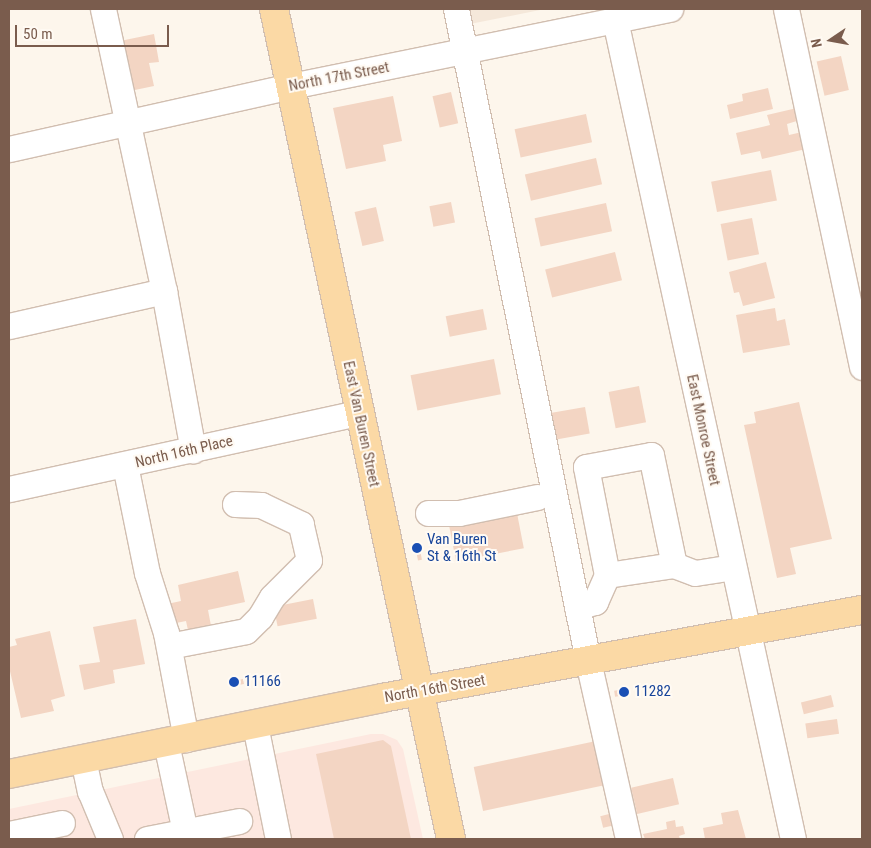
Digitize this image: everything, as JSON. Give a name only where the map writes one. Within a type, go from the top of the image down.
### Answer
[{"type":"main road","name":"East Van Buren Street","points":[[274,9],[358,413],[451,839]]},
{"type":"main road","name":"North 16th Street","points":[[9,774],[419,692],[862,610]]},
{"type":"street","points":[[103,9],[164,291],[193,450]]},
{"type":"street","points":[[456,9],[588,661],[628,839]]},
{"type":"street","name":"North 17th Street","points":[[9,148],[290,86],[670,9]]},
{"type":"street","points":[[786,9],[862,367]]},
{"type":"street","name":"East Monroe Street","points":[[615,20],[793,839]]},
{"type":"street","points":[[9,326],[164,291]]},
{"type":"street","name":"North 16th Place","points":[[9,490],[358,413]]},
{"type":"street","points":[[577,607],[595,602],[607,575],[586,467],[652,455],[674,565]]},
{"type":"street","points":[[125,465],[148,573],[169,646],[185,832]]},
{"type":"street","points":[[428,513],[459,513],[537,497]]},
{"type":"street","points":[[169,646],[246,630],[260,617],[272,597],[309,560],[301,524],[261,505],[235,504]]},
{"type":"street","points":[[607,575],[674,565],[696,573],[733,568]]},
{"type":"street","points":[[255,725],[278,839]]},
{"type":"street","points":[[83,760],[90,791],[110,839]]},
{"type":"street","points":[[148,839],[239,821]]},
{"type":"street","points":[[9,834],[62,823]]},
{"type":"shaded area","points":[[456,9],[545,9],[460,26]]},
{"type":"shaded area","points":[[371,734],[383,734],[397,740],[403,749],[423,839],[9,839],[9,809]]},
{"type":"building","points":[[154,34],[159,62],[149,63],[154,86],[130,91],[120,41]]},
{"type":"building","points":[[841,56],[849,90],[825,96],[817,62]]},
{"type":"building","points":[[768,88],[773,109],[730,119],[727,105],[743,101],[742,94]]},
{"type":"building","points":[[451,92],[458,123],[440,127],[432,96]]},
{"type":"building","points":[[393,96],[402,141],[383,145],[386,161],[346,169],[333,108]]},
{"type":"building","points":[[797,108],[800,120],[787,124],[789,135],[802,132],[806,149],[762,159],[760,151],[741,155],[736,133],[770,125],[767,115]]},
{"type":"building","points":[[586,114],[592,142],[521,158],[515,129]]},
{"type":"building","points":[[596,158],[602,184],[531,201],[525,174]]},
{"type":"building","points":[[771,170],[777,200],[717,212],[711,182]]},
{"type":"building","points":[[451,202],[455,223],[433,227],[429,206]]},
{"type":"building","points":[[606,203],[612,231],[541,247],[535,218]]},
{"type":"building","points":[[376,207],[384,241],[362,246],[355,212]]},
{"type":"building","points":[[752,218],[759,254],[728,260],[721,224]]},
{"type":"building","points":[[615,252],[622,280],[552,298],[545,269]]},
{"type":"building","points":[[766,262],[775,298],[743,306],[739,292],[734,293],[729,272]]},
{"type":"building","points":[[775,308],[777,321],[785,319],[790,345],[743,353],[736,315]]},
{"type":"building","points":[[483,309],[487,330],[450,337],[446,316]]},
{"type":"building","points":[[494,359],[501,394],[417,411],[411,375]]},
{"type":"building","points":[[639,386],[646,422],[616,428],[609,392]]},
{"type":"building","points":[[799,402],[832,539],[790,548],[796,574],[777,578],[744,425],[756,423],[754,412]]},
{"type":"building","points":[[585,407],[590,434],[552,440],[548,414]]},
{"type":"building","points":[[516,508],[524,548],[456,561],[448,521]]},
{"type":"building","points":[[420,550],[422,560],[418,561],[416,551]]},
{"type":"building","points":[[238,571],[245,602],[208,610],[212,631],[189,635],[186,621],[171,624],[167,604],[181,601],[178,585]]},
{"type":"building","points":[[313,599],[317,619],[278,626],[274,607]]},
{"type":"building","points":[[136,619],[145,664],[113,670],[115,683],[84,690],[79,665],[100,662],[93,627]]},
{"type":"building","points":[[50,631],[65,696],[51,700],[54,711],[21,718],[9,667],[9,647],[17,645],[15,639]]},
{"type":"building","points":[[243,679],[244,684],[232,686],[231,681]]},
{"type":"building","points":[[625,689],[626,695],[615,697],[614,691]]},
{"type":"building","points":[[831,695],[834,707],[804,714],[801,702]]},
{"type":"building","points":[[837,719],[839,734],[807,738],[805,723]]},
{"type":"building","points":[[383,740],[391,746],[411,839],[334,839],[316,754]]},
{"type":"building","points":[[596,741],[605,785],[483,811],[474,767]]},
{"type":"building","points":[[673,778],[679,804],[637,814],[631,788]]},
{"type":"building","points":[[738,810],[746,839],[705,839],[703,828],[723,824],[721,813]]},
{"type":"building","points":[[609,814],[612,826],[603,828],[600,816]]},
{"type":"building","points":[[675,820],[676,827],[683,826],[685,834],[679,836],[680,839],[645,839],[643,834],[667,829],[666,822]]},
{"type":"place","name":"Van Buren St & 16th St","points":[[417,548]]},
{"type":"place","name":"11166","points":[[234,682]]},
{"type":"place","name":"11282","points":[[624,692]]}]
